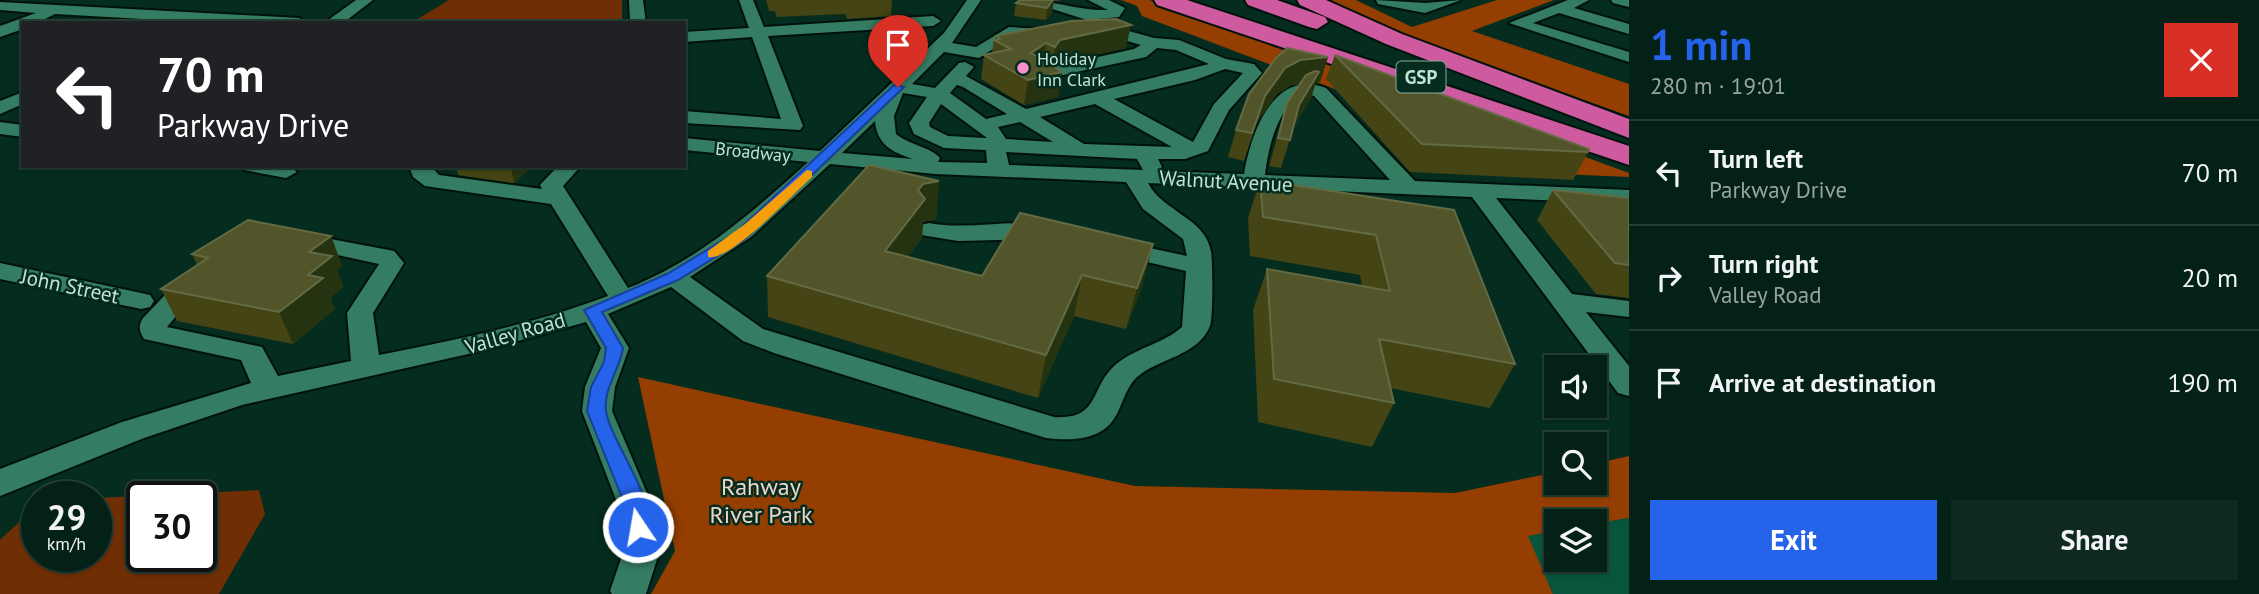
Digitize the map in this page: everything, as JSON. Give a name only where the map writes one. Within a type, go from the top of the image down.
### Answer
[{"type":"highway","points":[[1165,0],[1629,155]]},
{"type":"highway","name":"GSP","points":[[1213,0],[1629,155]]},
{"type":"highway","name":"GSP","points":[[1256,0],[1629,131]]},
{"type":"highway","points":[[1308,0],[1408,45],[1629,131]]},
{"type":"street","points":[[182,19],[220,0]]},
{"type":"street","points":[[335,21],[366,0]]},
{"type":"street","points":[[636,0],[638,21]]},
{"type":"street","points":[[686,117],[793,126],[746,0]]},
{"type":"street","name":"Valley Road","points":[[0,483],[128,431],[269,389],[479,345],[542,329],[673,277],[740,236],[939,46],[958,26],[974,0]]},
{"type":"street","points":[[1031,0],[1087,15],[1109,11]]},
{"type":"street","points":[[1095,0],[1109,11]]},
{"type":"street","points":[[1383,1],[1425,9],[1454,0]]},
{"type":"street","points":[[1618,0],[1629,3]]},
{"type":"street","points":[[1629,16],[1579,1],[1517,23],[1629,57]]},
{"type":"street","points":[[0,6],[240,21]]},
{"type":"street","points":[[920,7],[933,21]]},
{"type":"street","points":[[1557,8],[1629,29]]},
{"type":"street","points":[[27,21],[56,9]]},
{"type":"street","points":[[1537,15],[1629,42]]},
{"type":"street","points":[[686,37],[933,21],[958,26]]},
{"type":"street","points":[[0,32],[21,23]]},
{"type":"street","points":[[954,78],[969,82],[1080,149],[1145,169],[1195,151],[1204,144],[1221,108],[1253,73],[1248,68],[1222,63],[1179,45],[1153,43],[1118,33],[1073,37],[1009,32],[979,54],[954,78],[921,115],[919,123],[921,130],[944,142],[1080,149]]},
{"type":"street","points":[[1056,76],[1140,52],[1153,43]]},
{"type":"street","points":[[939,46],[979,54]]},
{"type":"street","points":[[984,125],[1213,69],[1222,63]]},
{"type":"street","points":[[1056,76],[1091,99],[1195,151]]},
{"type":"street","points":[[1254,175],[1269,124],[1289,93],[1301,87],[1316,88],[1410,188]]},
{"type":"street","points":[[895,90],[940,94],[984,125],[998,136],[995,145],[999,171],[940,161],[895,145],[886,136],[883,123],[895,90]]},
{"type":"street","points":[[0,108],[21,98]]},
{"type":"street","points":[[0,128],[21,131]]},
{"type":"street","name":"Broadway","points":[[686,144],[822,159]]},
{"type":"street","name":"Walnut Avenue","points":[[822,159],[999,171],[1145,169],[1410,188],[1625,199]]},
{"type":"street","points":[[263,168],[286,172]]},
{"type":"street","points":[[420,168],[421,172],[433,181],[560,198]]},
{"type":"street","points":[[569,168],[551,185],[622,298]]},
{"type":"street","points":[[673,277],[753,335],[784,347],[1063,429],[1095,421],[1103,413],[1115,383],[1128,368],[1193,332],[1198,321],[1199,252],[1195,238],[1152,205],[1140,192],[1145,169]]},
{"type":"street","points":[[1479,191],[1629,386]]},
{"type":"street","points":[[929,230],[948,235],[1028,230],[1065,236]]},
{"type":"street","points":[[274,235],[385,256],[392,263],[360,313],[366,368]]},
{"type":"street","points":[[1092,242],[1197,266]]},
{"type":"street","points":[[212,267],[182,289],[153,324],[154,333],[252,353],[269,389]]},
{"type":"street","name":"John Street","points":[[0,271],[141,301]]},
{"type":"street","points":[[1563,301],[1629,309]]},
{"type":"street","points":[[592,310],[615,348],[612,362],[600,387],[597,411],[635,505],[642,550],[629,591]]},
{"type":"shaded area","points":[[449,0],[622,0],[622,21],[414,21]]},
{"type":"shaded area","points":[[259,490],[265,514],[219,594],[0,594],[0,540],[21,520],[21,572],[112,572],[112,497],[126,497],[126,572],[217,572],[217,492]]},
{"type":"shaded area","points":[[1629,518],[1629,594],[1553,594],[1528,536],[1544,533],[1544,572],[1607,572],[1607,522]]},
{"type":"green space","points":[[1121,0],[1149,0],[1199,15],[1629,173],[1629,177],[1559,174],[1142,16],[1137,6]]},
{"type":"green space","points":[[1330,0],[1356,0],[1412,27],[1497,0],[1554,0],[1472,31],[1629,84],[1629,116],[1410,39]]},
{"type":"green space","name":"Rahway River Park","points":[[638,377],[1135,486],[1455,493],[1544,474],[1544,495],[1607,495],[1607,461],[1629,456],[1629,518],[1607,522],[1607,509],[1544,509],[1544,533],[1529,536],[1553,594],[651,594],[675,551]]},
{"type":"building","points":[[1020,0],[1053,0],[1047,8],[1016,3]]},
{"type":"building","points":[[1116,19],[1131,25],[1060,40],[1055,47],[1046,43],[1031,53],[1062,72],[1028,80],[984,55],[1011,49],[994,40],[1000,39],[996,36],[1071,21]]},
{"type":"building","points":[[1287,48],[1328,57],[1300,60],[1285,68],[1265,96],[1252,133],[1236,130],[1249,94],[1276,58]]},
{"type":"building","points":[[1335,55],[1589,149],[1588,152],[1422,144]]},
{"type":"building","points":[[1319,72],[1299,105],[1290,140],[1278,138],[1287,103],[1306,75]]},
{"type":"building","points":[[869,165],[939,181],[923,184],[918,190],[925,199],[885,251],[982,276],[1020,213],[1153,244],[1137,288],[1082,275],[1046,355],[767,276]]},
{"type":"building","points":[[1260,180],[1454,210],[1515,364],[1379,339],[1394,403],[1274,379],[1267,269],[1390,291],[1376,235],[1263,217]]},
{"type":"building","points":[[1553,190],[1629,198],[1629,265],[1615,263]]},
{"type":"building","points":[[248,220],[331,236],[309,252],[332,256],[308,275],[323,278],[279,312],[161,289],[208,258],[192,254]]},
{"type":"slow traffic","points":[[713,254],[740,236],[807,174]]},
{"type":"place","name":"Holiday Inn Clark","points":[[1023,68]]},
{"type":"route","points":[[638,527],[635,505],[625,475],[606,439],[597,411],[600,387],[612,362],[615,348],[609,334],[592,310],[673,277],[740,236],[898,87]]}]
